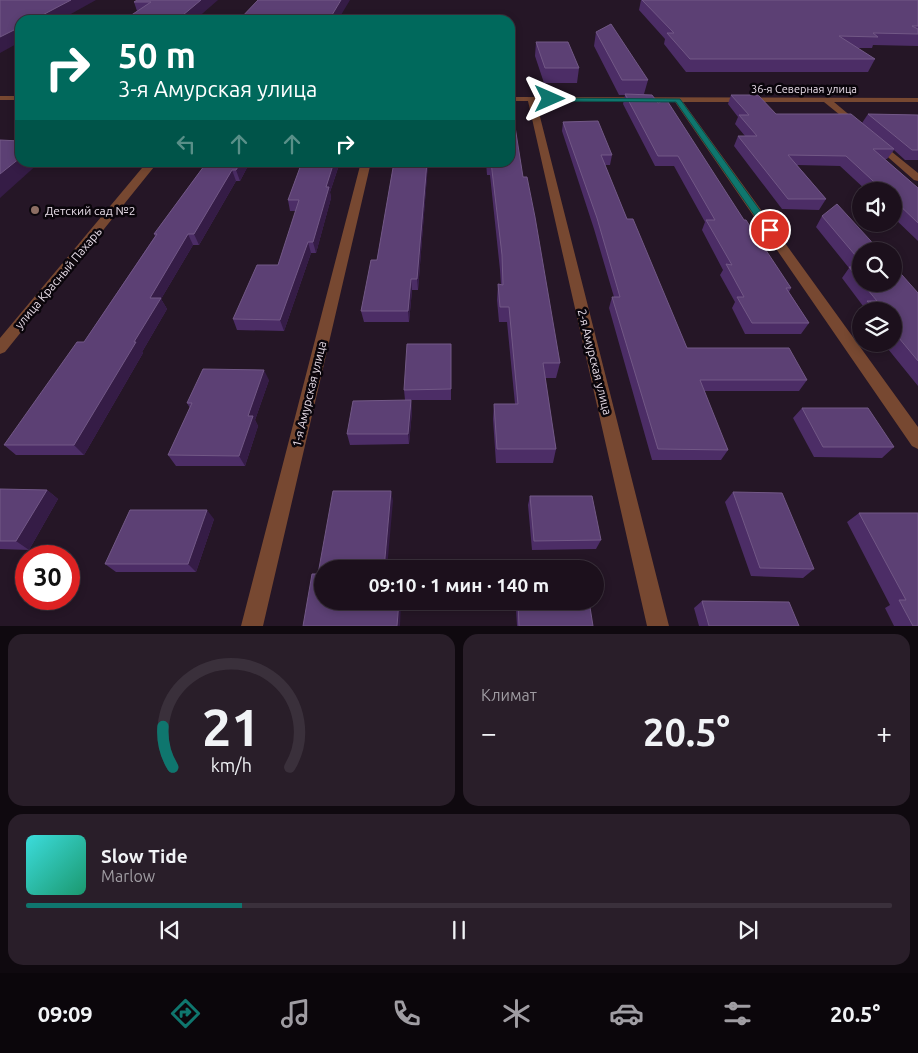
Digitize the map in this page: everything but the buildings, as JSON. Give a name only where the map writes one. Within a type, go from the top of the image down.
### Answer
[{"type":"street","points":[[0,98],[15,98]]},
{"type":"street","name":"36-я Северная улица","points":[[515,99],[918,100]]},
{"type":"street","name":"2-я Амурская улица","points":[[531,99],[658,626]]},
{"type":"street","points":[[678,100],[918,441]]},
{"type":"street","points":[[826,100],[918,178]]},
{"type":"street","name":"улица Красный Пахарь","points":[[0,348],[149,167]]},
{"type":"street","name":"1-я Амурская улица","points":[[252,626],[365,167]]},
{"type":"place","name":"Детский сад №2","points":[[35,210]]},
{"type":"route","points":[[550,99],[678,100],[770,230]]}]
